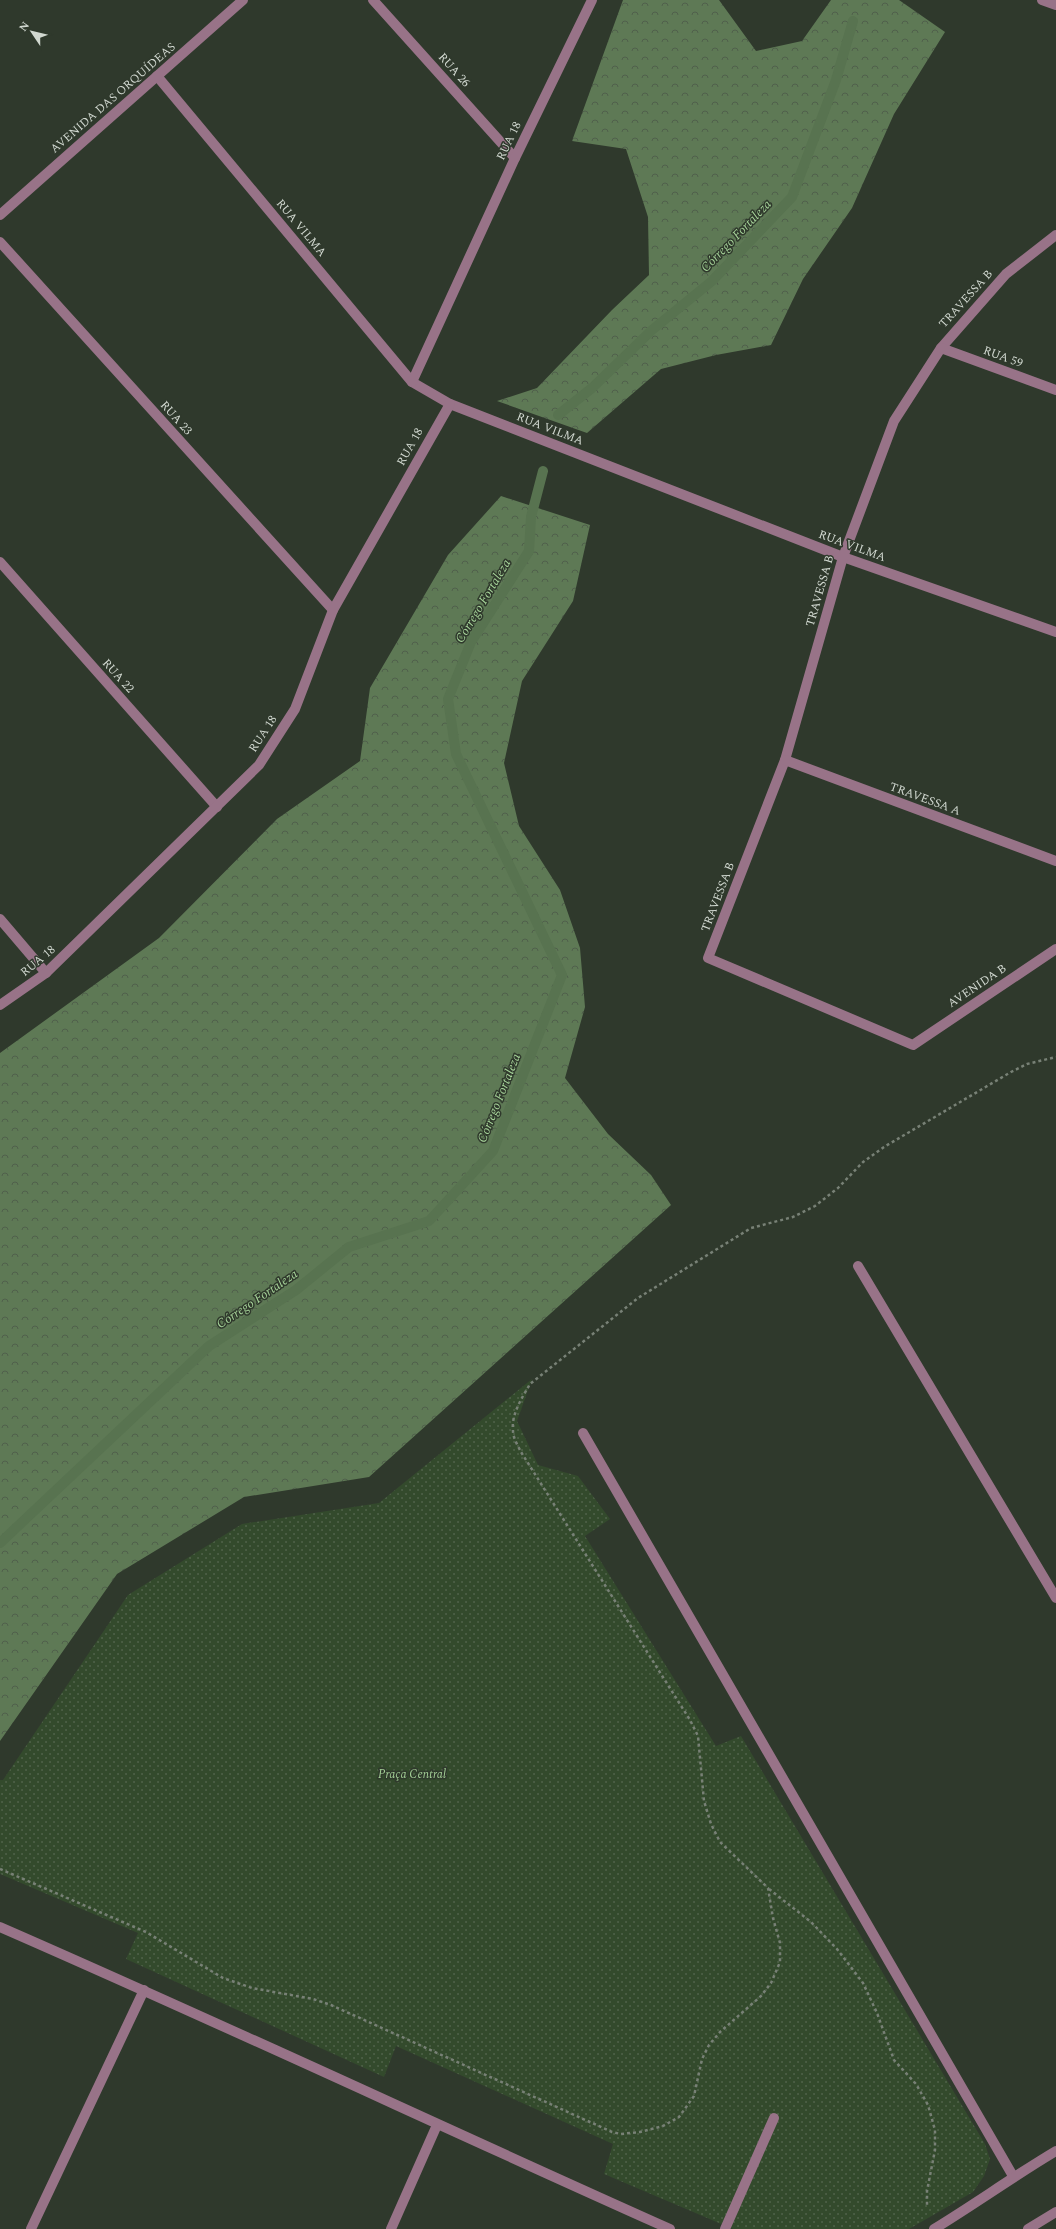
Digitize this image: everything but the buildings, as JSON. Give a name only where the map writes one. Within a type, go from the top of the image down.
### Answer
[{"type":"street","name":"AVENIDA DAS ORQUÍDEAS","points":[[0,215],[243,0]]},
{"type":"street","name":"RUA 26","points":[[373,0],[515,158]]},
{"type":"street","name":"RUA 18","points":[[412,382],[515,158],[592,0]]},
{"type":"street","points":[[1042,0],[1056,5]]},
{"type":"street","name":"RUA VILMA","points":[[157,76],[412,382],[450,404],[843,557],[1056,632]]},
{"type":"street","name":"TRAVESSA B","points":[[913,1045],[708,958],[785,760],[843,557],[894,421],[941,348],[1006,274],[1056,234]]},
{"type":"street","name":"RUA 23","points":[[0,242],[333,610]]},
{"type":"street","name":"RUA 59","points":[[941,348],[1056,390]]},
{"type":"street","name":"RUA 18","points":[[0,1005],[46,973],[258,766],[295,709],[333,610],[450,404]]},
{"type":"street","name":"RUA 22","points":[[0,562],[217,807]]},
{"type":"street","name":"TRAVESSA A","points":[[785,760],[1056,861]]},
{"type":"street","points":[[0,919],[46,973]]},
{"type":"street","name":"AVENIDA B","points":[[913,1045],[1056,949]]},
{"type":"street","points":[[858,1266],[1056,1598]]},
{"type":"street","points":[[584,1433],[1013,2176]]},
{"type":"street","points":[[0,1927],[144,1990],[437,2125],[670,2229]]},
{"type":"street","points":[[31,2229],[144,1990]]},
{"type":"street","points":[[725,2229],[774,2118]]},
{"type":"street","points":[[391,2229],[437,2125]]},
{"type":"street","points":[[935,2228],[973,2206],[1013,2176],[1056,2152]]},
{"type":"street","points":[[1034,2228],[1056,2212]]},
{"type":"path","points":[[935,2228],[927,2214],[927,2191],[935,2150],[935,2130],[928,2105],[916,2084],[894,2060],[877,2013],[863,1983],[837,1949],[811,1922],[768,1888],[720,1842],[711,1824],[704,1802],[698,1736],[521,1452],[513,1432],[514,1416],[520,1401],[530,1384],[638,1298],[751,1228],[793,1217],[815,1206],[884,1147],[1011,1072],[1027,1064],[1056,1057]]},
{"type":"path","points":[[0,1869],[146,1932],[223,1978],[252,1988],[313,1999],[330,2005],[612,2132],[621,2134],[640,2132],[663,2126],[679,2118],[694,2096],[702,2059],[709,2045],[720,2032],[761,1996],[771,1982],[780,1962],[780,1950],[768,1888]]},
{"type":"green space","points":[[623,0],[719,0],[756,51],[802,41],[831,0],[899,0],[945,32],[894,114],[852,208],[803,279],[771,345],[716,355],[661,369],[587,433],[497,401],[537,388],[612,310],[649,275],[648,217],[626,149],[572,141]]},
{"type":"green space","points":[[501,496],[590,525],[573,601],[522,681],[504,763],[519,826],[560,890],[580,948],[585,1007],[565,1078],[608,1134],[651,1175],[671,1205],[369,1477],[244,1497],[117,1574],[0,1741],[0,1053],[159,938],[277,819],[360,761],[370,688],[448,555]]},
{"type":"green space","name":"Praça Central","points":[[532,1379],[517,1421],[538,1465],[578,1476],[610,1519],[585,1536],[716,1746],[741,1736],[985,2144],[990,2159],[984,2176],[973,2192],[909,2229],[733,2229],[604,2174],[613,2144],[396,2046],[384,2077],[126,1959],[138,1933],[0,1874],[0,1780],[3,1780],[128,1595],[242,1524],[379,1503]]},
{"type":"waterway","name":"Córrego Fortaleza","points":[[558,415],[592,388],[652,330],[712,281],[792,197],[836,80],[853,21]]},
{"type":"waterway","name":"Córrego Fortaleza","points":[[0,1543],[209,1346],[296,1290],[349,1247],[429,1221],[493,1151],[562,975],[456,754],[448,699],[471,642],[529,551],[531,517],[543,471]]}]
